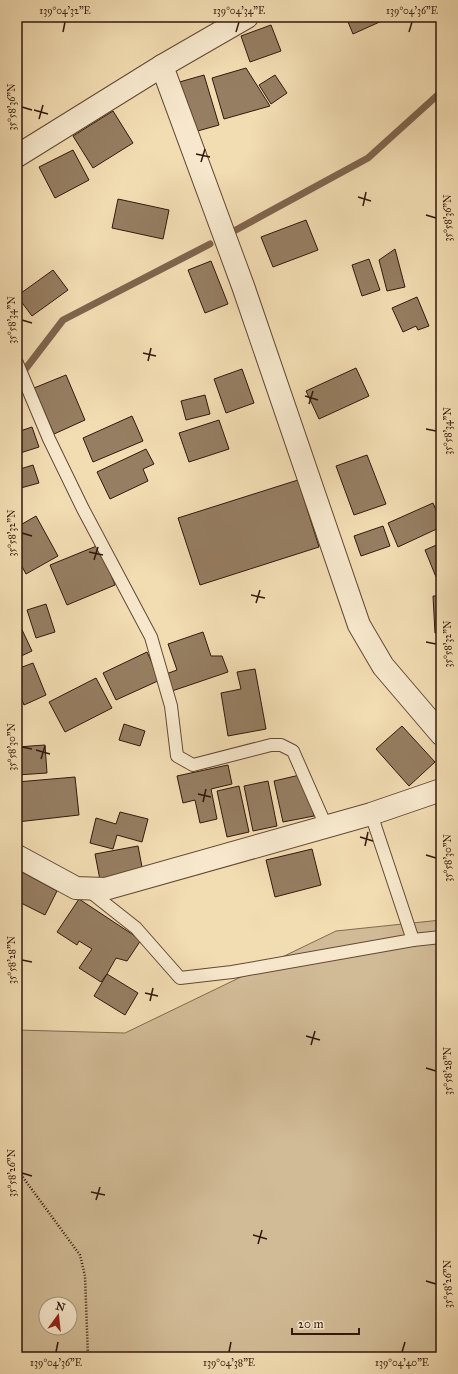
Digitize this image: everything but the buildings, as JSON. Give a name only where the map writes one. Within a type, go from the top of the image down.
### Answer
[{"type":"street","points":[[17,156],[162,66],[247,17]]},
{"type":"street","points":[[162,66],[243,286],[359,625],[383,666],[441,734]]},
{"type":"street","points":[[17,856],[76,888],[105,889],[371,814],[441,790]]},
{"type":"lane","points":[[17,363],[49,438],[83,509],[151,637],[171,706],[178,756],[193,765],[271,745],[281,745],[293,751],[326,826]]},
{"type":"lane","points":[[371,814],[413,940]]},
{"type":"lane","points":[[86,888],[136,928],[180,978],[232,972],[413,940],[441,937]]},
{"type":"path","points":[[17,1160],[22,1176],[80,1255],[85,1276],[88,1357]]},
{"type":"shaded area","points":[[441,920],[441,1357],[17,1357],[17,1030],[125,1033],[336,931]]},
{"type":"waterway","points":[[234,231],[368,158],[441,92]]},
{"type":"waterway","points":[[17,380],[63,320],[210,244]]}]
